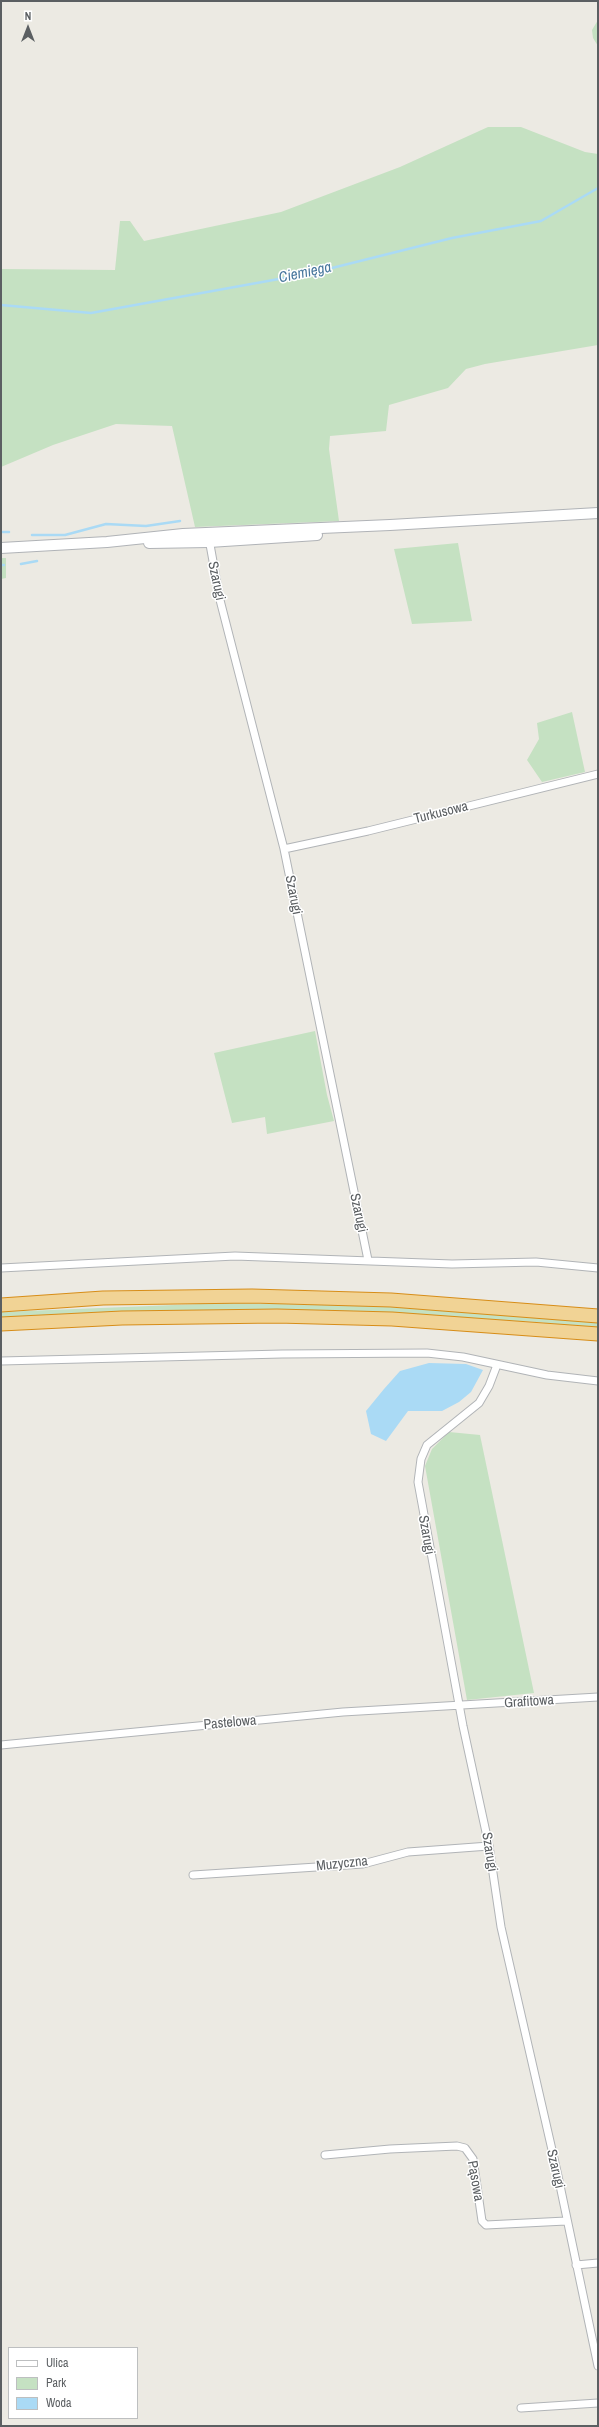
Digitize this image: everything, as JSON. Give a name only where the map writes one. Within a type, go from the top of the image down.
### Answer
[{"type":"highway","points":[[1,1305],[104,1298],[252,1296],[391,1300],[598,1316]]},
{"type":"highway","points":[[1,1324],[122,1318],[278,1316],[407,1320],[598,1334]]},
{"type":"main road","points":[[1,548],[598,513]]},
{"type":"street","name":"Szarugi","points":[[209,537],[220,600],[284,849],[368,1260]]},
{"type":"street","name":"Turkusowa","points":[[284,849],[376,829],[598,774]]},
{"type":"street","points":[[1,1268],[235,1256],[452,1264],[536,1262],[598,1268]]},
{"type":"street","points":[[1,1362],[381,1353],[444,1354],[547,1375],[598,1381]]},
{"type":"street","name":"Szarugi","points":[[497,1365],[489,1386],[479,1403],[427,1445],[418,1470],[420,1497],[460,1706],[489,1846],[501,1927],[598,2366]]},
{"type":"street","name":"Grafitowa","points":[[460,1706],[598,1697]]},
{"type":"street","name":"Pastelowa","points":[[1,1745],[343,1712],[460,1706]]},
{"type":"street","name":"Muzyczna","points":[[193,1875],[363,1864],[408,1852],[489,1846]]},
{"type":"street","name":"Pąsowa","points":[[326,2155],[461,2147],[470,2153],[473,2159],[482,2221],[486,2225],[566,2221]]},
{"type":"street","points":[[576,2265],[598,2263]]},
{"type":"street","points":[[521,2408],[598,2403]]},
{"type":"green space","points":[[598,20],[598,46],[593,38],[592,30]]},
{"type":"green space","points":[[488,127],[521,127],[585,152],[598,154],[598,345],[485,364],[466,369],[448,388],[389,405],[386,431],[330,436],[329,449],[339,521],[195,527],[172,426],[116,424],[53,445],[1,467],[1,269],[115,270],[120,221],[130,221],[144,241],[281,212],[400,167]]},
{"type":"green space","points":[[458,543],[472,621],[412,624],[394,549]]},
{"type":"green space","points":[[1,558],[6,558],[6,578],[1,579]]},
{"type":"green space","points":[[572,712],[585,772],[542,782],[527,760],[539,739],[537,723]]},
{"type":"green space","points":[[315,1031],[327,1095],[334,1121],[267,1134],[265,1117],[232,1123],[214,1053]]},
{"type":"green space","points":[[224,1303],[389,1306],[598,1322],[598,1328],[535,1322],[389,1314],[1,1319],[1,1312]]},
{"type":"green space","points":[[449,1432],[480,1435],[534,1693],[467,1700],[425,1466],[432,1449]]},
{"type":"water","points":[[429,1363],[466,1364],[483,1370],[471,1392],[459,1402],[442,1411],[408,1411],[386,1441],[371,1434],[366,1411],[400,1371]]},
{"type":"waterway","name":"Ciemięga","points":[[1,305],[91,313],[312,273],[452,238],[541,221],[598,188]]},
{"type":"waterway","points":[[32,535],[65,535],[106,524],[146,526],[180,521]]},
{"type":"waterway","points":[[1,532],[9,532]]},
{"type":"waterway","points":[[21,564],[37,561]]}]
